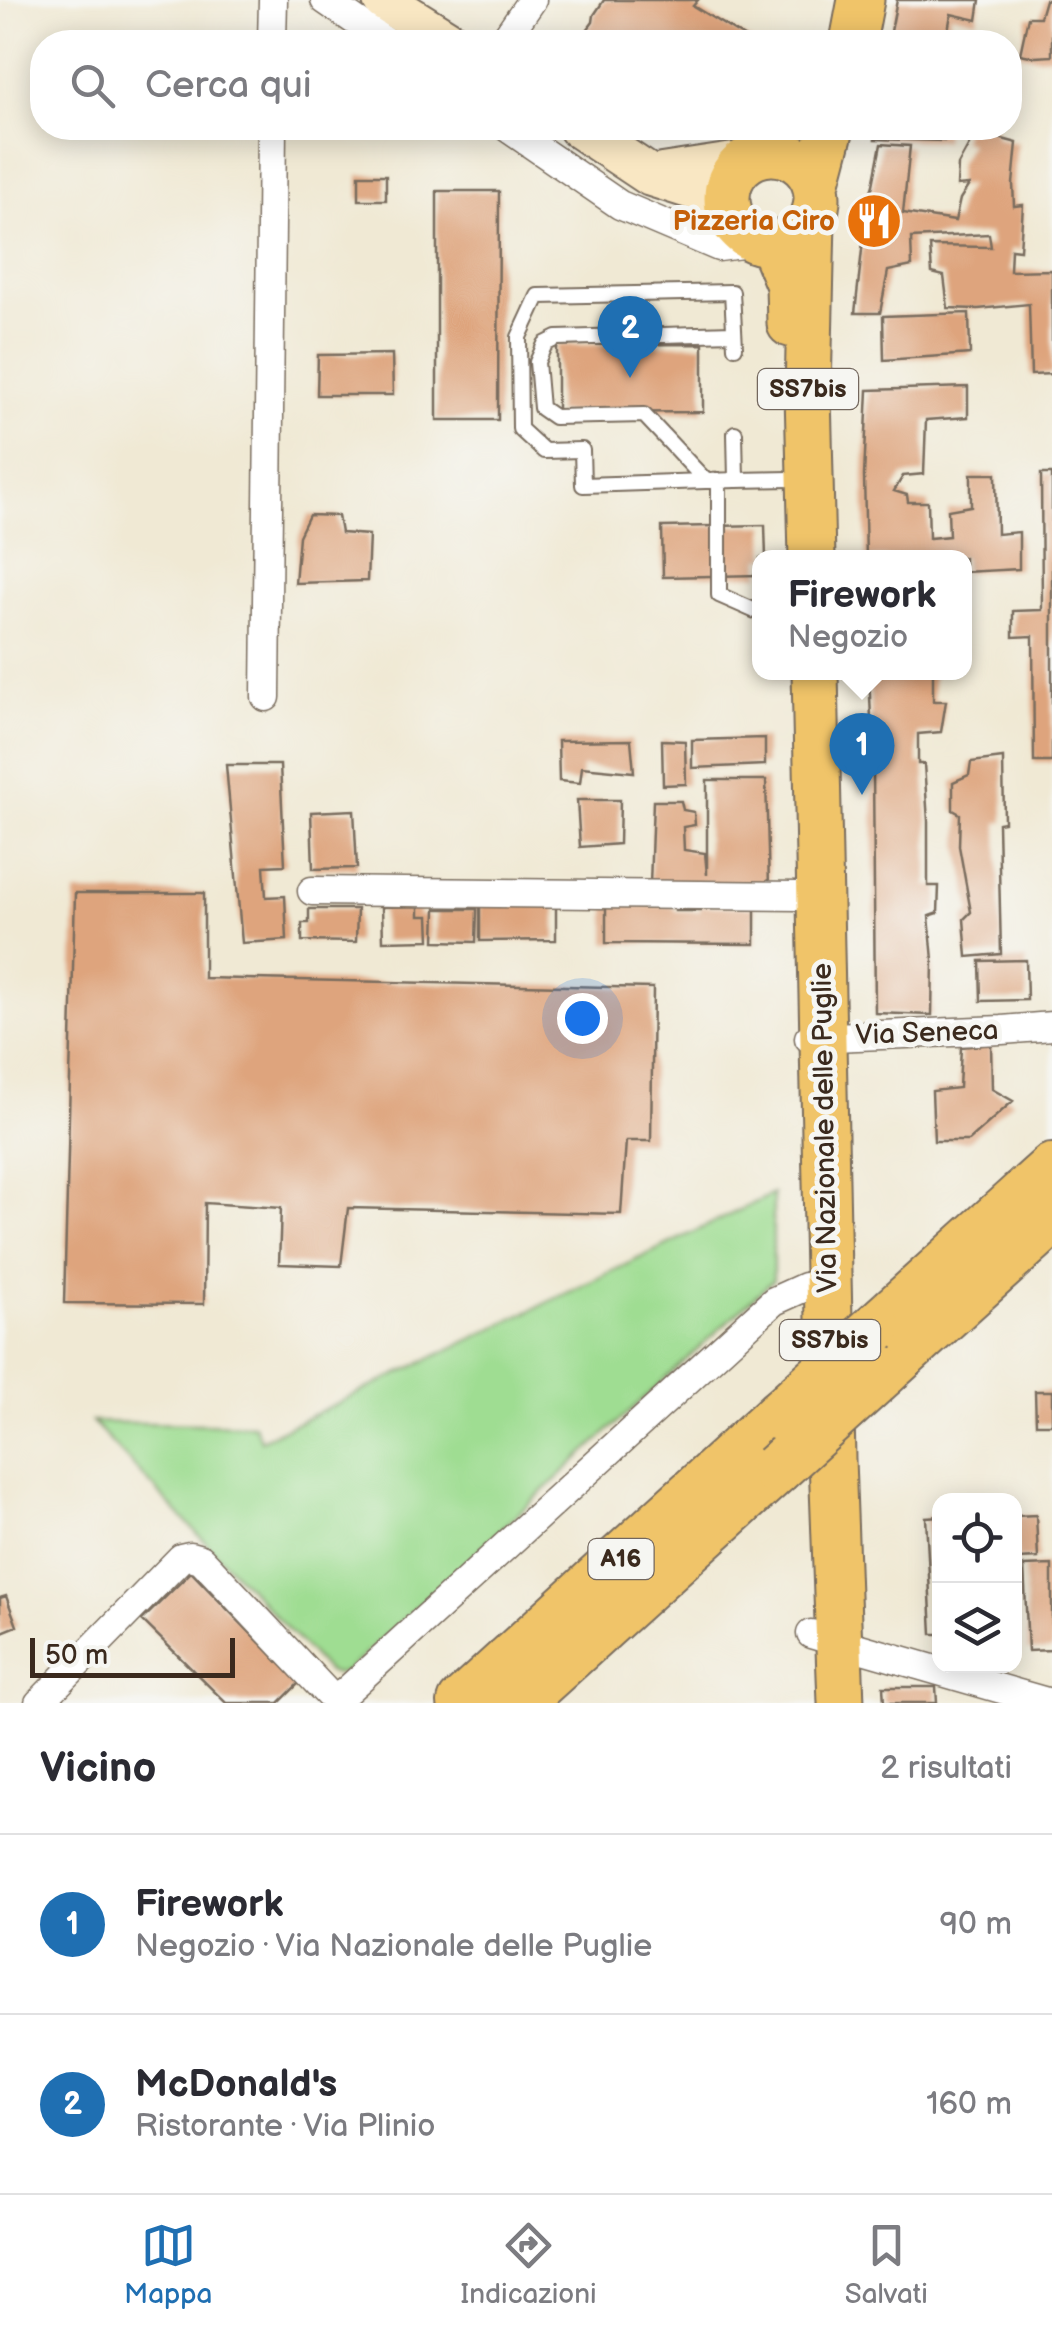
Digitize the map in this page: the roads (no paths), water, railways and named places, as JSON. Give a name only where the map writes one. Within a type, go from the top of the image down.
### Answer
[{"type":"highway","name":"A16","points":[[518,1703],[776,1469],[879,1350],[1052,1169]]},
{"type":"highway","name":"A16","points":[[462,1703],[780,1415],[879,1350],[1052,1219]]},
{"type":"main road","points":[[832,30],[838,0]]},
{"type":"main road","points":[[855,30],[861,0]]},
{"type":"main road","name":"SS7bis","points":[[812,550],[808,394],[814,202],[828,140]]},
{"type":"main road","points":[[786,154],[809,172],[814,202],[806,230],[796,238],[755,191],[786,154]]},
{"type":"main road","name":"SS7bis","points":[[755,191],[789,286],[792,550]]},
{"type":"main road","name":"Via Nazionale delle Puglie","points":[[795,680],[800,896],[812,1038],[832,1459],[826,1638],[812,1703]]},
{"type":"main road","name":"Via Nazionale delle Puglie","points":[[814,680],[812,1038],[805,1287],[826,1638],[841,1703]]},
{"type":"street","points":[[272,30],[273,0]]},
{"type":"street","points":[[325,0],[369,30]]},
{"type":"street","points":[[383,0],[431,30]]},
{"type":"street","points":[[511,30],[532,0]]},
{"type":"street","points":[[266,697],[272,140]]},
{"type":"street","points":[[525,140],[620,205],[719,247],[755,191]]},
{"type":"street","points":[[597,140],[651,176],[755,191]]},
{"type":"street","points":[[663,224],[755,191]]},
{"type":"street","points":[[312,891],[800,896]]},
{"type":"street","name":"Via Seneca","points":[[812,1038],[1052,1026]]},
{"type":"street","points":[[39,1703],[181,1558],[190,1556],[200,1559],[329,1694],[341,1696],[774,1300],[805,1287]]},
{"type":"street","points":[[826,1638],[1050,1703]]},
{"type":"lane","points":[[752,609],[719,595],[713,481],[644,415],[554,417],[541,408],[537,362],[545,344],[557,338],[734,340],[732,292],[538,296],[519,337],[520,429],[544,450],[582,450],[583,485],[713,481],[736,480],[791,479]]},
{"type":"lane","points":[[736,433],[736,480]]},
{"type":"place","name":"Pizzeria Ciro","points":[[874,221]]},
{"type":"place","name":"McDonald's","points":[[630,378]]},
{"type":"place","name":"Firework","points":[[862,795]]}]
